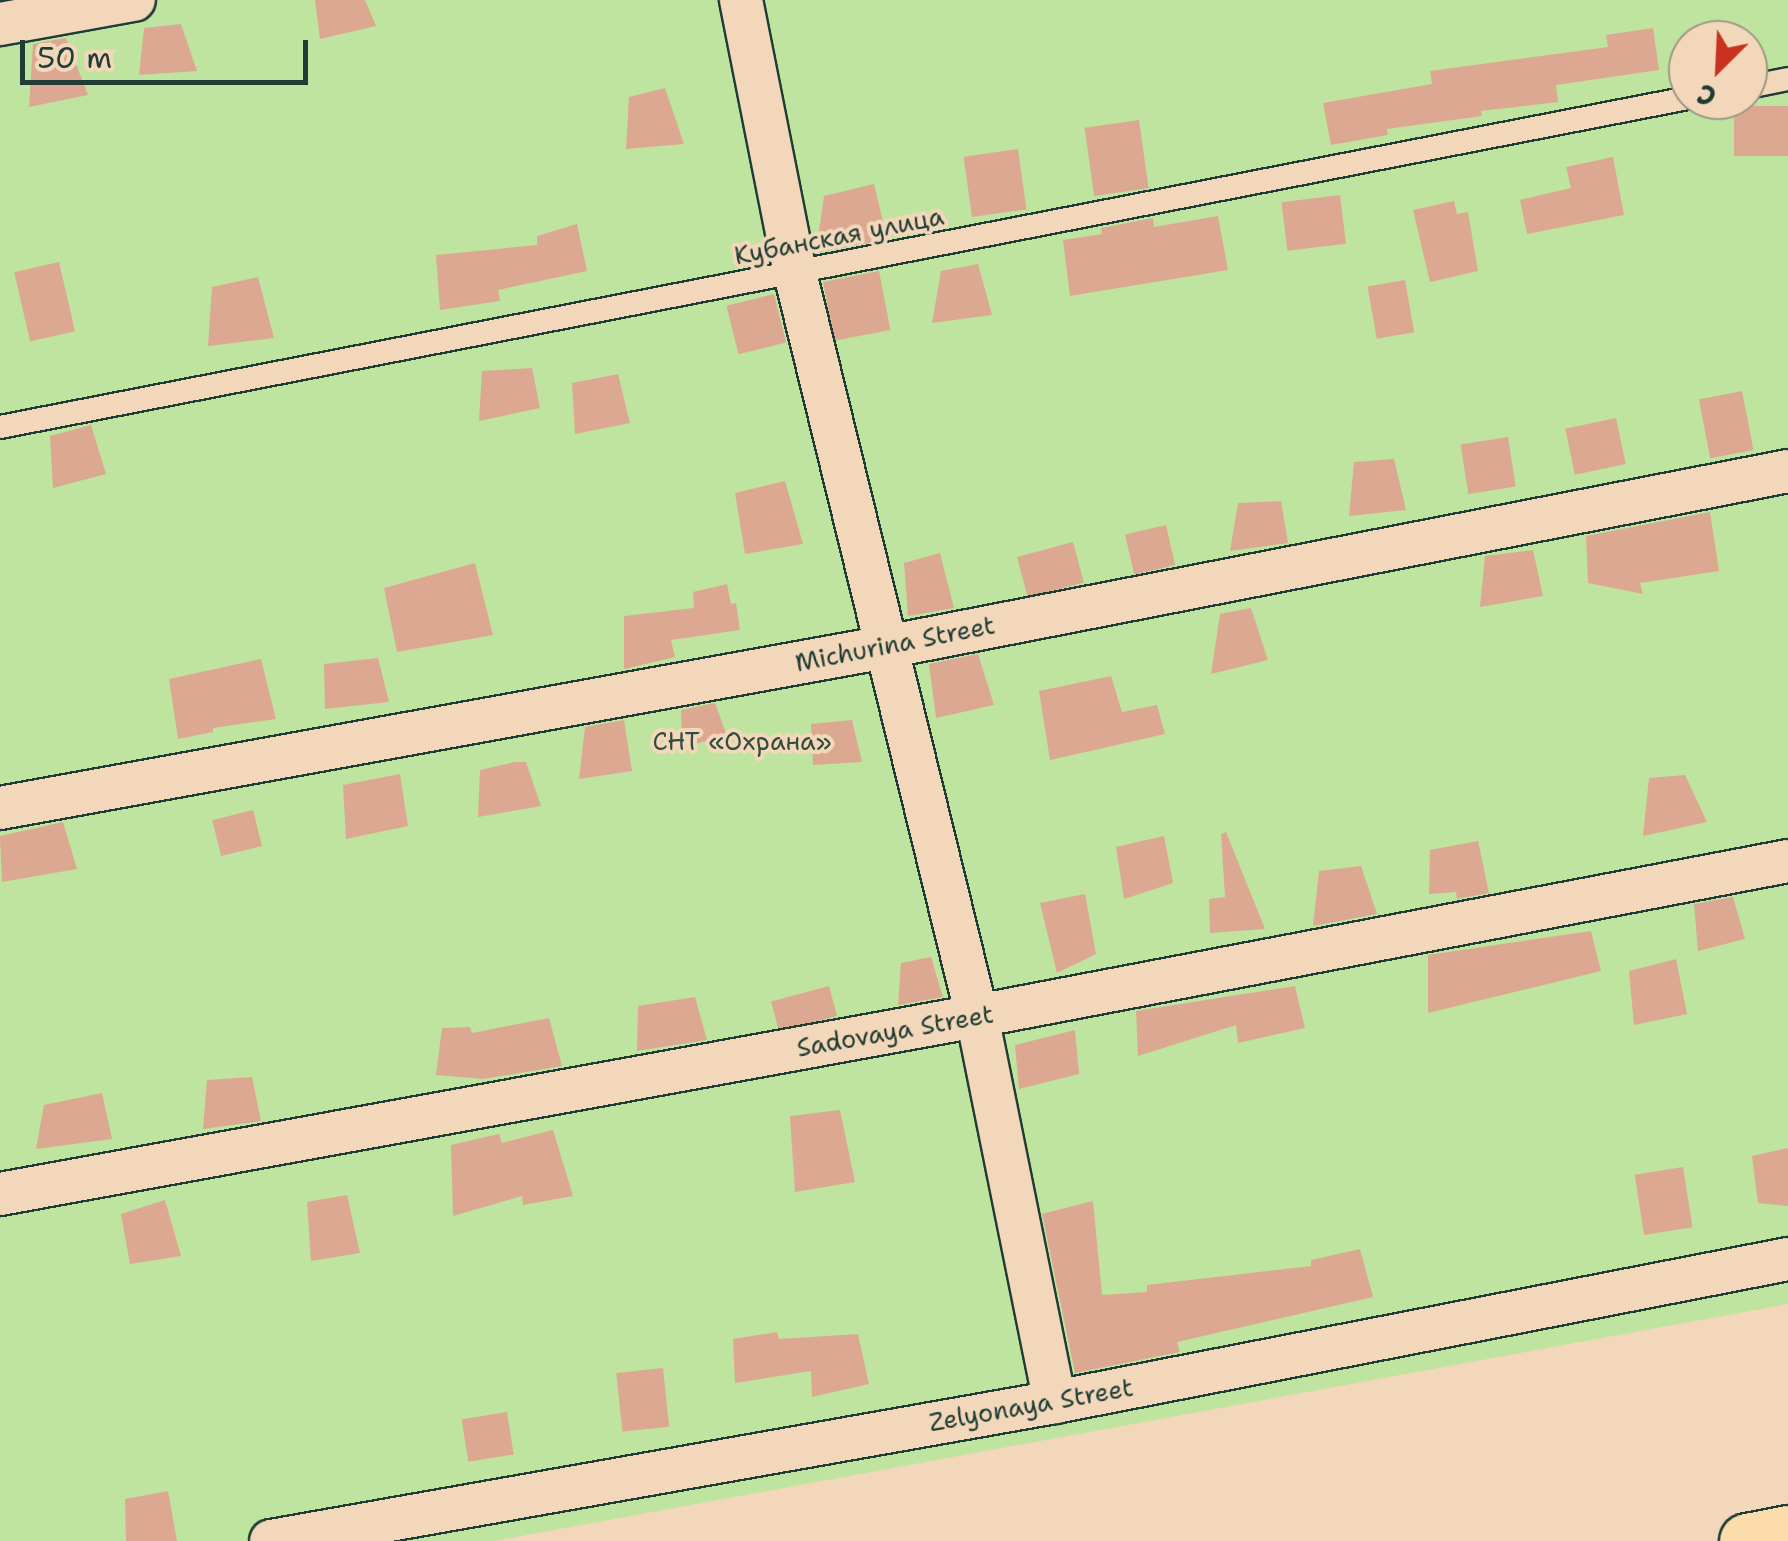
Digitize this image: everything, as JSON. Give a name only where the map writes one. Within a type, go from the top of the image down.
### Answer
[{"type":"highway","points":[[1747,1541],[1788,1534]]},
{"type":"street","points":[[0,24],[134,0]]},
{"type":"street","points":[[741,0],[794,273],[976,1016],[1055,1402]]},
{"type":"street","name":"Michurina Street","points":[[0,808],[886,646],[1788,470]]},
{"type":"street","name":"Sadovaya Street","points":[[0,1194],[976,1016],[1788,861]]},
{"type":"street","name":"Zelyonaya Street","points":[[272,1541],[1055,1402],[1788,1258]]},
{"type":"lane","name":"Кубанская улица","points":[[0,427],[1668,102]]},
{"type":"green space","name":"СНТ «Охрана»","points":[[0,0],[1788,0],[1788,1304],[494,1541],[0,1541]]},
{"type":"building","points":[[315,0],[365,0],[376,26],[320,39]]},
{"type":"building","points":[[181,24],[197,71],[139,75],[144,28]]},
{"type":"building","points":[[1653,28],[1659,70],[1556,85],[1558,102],[1481,111],[1482,116],[1387,129],[1388,135],[1331,145],[1323,103],[1432,84],[1430,71],[1608,47],[1606,35]]},
{"type":"building","points":[[66,38],[88,95],[29,107],[33,44]]},
{"type":"building","points":[[665,88],[684,144],[626,149],[629,97]]},
{"type":"building","points":[[1768,106],[1788,106],[1788,156],[1734,156],[1734,120],[1768,120]]},
{"type":"building","points":[[1139,120],[1149,188],[1094,196],[1085,128]]},
{"type":"building","points":[[1018,149],[1026,209],[972,217],[964,157]]},
{"type":"building","points":[[1613,157],[1624,215],[1527,234],[1520,200],[1571,188],[1566,167]]},
{"type":"building","points":[[874,184],[885,230],[871,234],[873,242],[816,253],[824,196]]},
{"type":"building","points":[[1340,195],[1346,244],[1287,251],[1281,202]]},
{"type":"building","points":[[1454,201],[1457,214],[1468,212],[1478,271],[1430,282],[1413,210]]},
{"type":"building","points":[[1218,216],[1228,270],[1070,296],[1063,240],[1102,234],[1101,228],[1153,218],[1154,227]]},
{"type":"building","points":[[577,224],[587,271],[498,290],[500,301],[440,310],[436,255],[537,245],[537,236]]},
{"type":"building","points":[[59,262],[75,331],[30,342],[14,272]]},
{"type":"building","points":[[978,264],[992,315],[932,323],[941,271]]},
{"type":"building","points":[[879,271],[890,330],[834,341],[823,282]]},
{"type":"building","points":[[258,277],[274,338],[208,346],[212,287]]},
{"type":"building","points":[[1405,280],[1414,332],[1377,339],[1368,287]]},
{"type":"building","points":[[774,294],[786,343],[739,354],[726,306]]},
{"type":"building","points":[[532,368],[540,408],[479,421],[482,371]]},
{"type":"building","points":[[618,374],[630,423],[575,434],[572,383]]},
{"type":"building","points":[[1742,391],[1753,450],[1710,458],[1699,399]]},
{"type":"building","points":[[1616,418],[1626,464],[1575,475],[1565,429]]},
{"type":"building","points":[[91,425],[106,474],[53,488],[50,436]]},
{"type":"building","points":[[1508,437],[1516,486],[1468,494],[1461,445]]},
{"type":"building","points":[[1394,459],[1406,510],[1349,516],[1354,462]]},
{"type":"building","points":[[785,481],[803,544],[745,554],[735,493]]},
{"type":"building","points":[[1281,501],[1288,543],[1230,551],[1238,503]]},
{"type":"building","points":[[1710,512],[1719,571],[1640,583],[1643,594],[1588,583],[1586,536]]},
{"type":"building","points":[[1166,525],[1175,565],[1134,574],[1125,534]]},
{"type":"building","points":[[1073,542],[1084,583],[1028,598],[1017,557]]},
{"type":"building","points":[[1533,550],[1543,596],[1480,607],[1485,556]]},
{"type":"building","points":[[940,553],[954,608],[908,616],[904,563]]},
{"type":"building","points":[[475,563],[493,635],[397,652],[384,588]]},
{"type":"building","points":[[727,584],[731,604],[736,603],[740,630],[671,640],[675,657],[624,669],[624,616],[694,608],[693,592]]},
{"type":"building","points":[[1251,608],[1268,660],[1211,674],[1220,614]]},
{"type":"building","points":[[978,654],[994,705],[936,718],[929,664]]},
{"type":"building","points":[[378,658],[389,702],[325,709],[324,664]]},
{"type":"building","points":[[261,659],[276,719],[213,728],[213,732],[178,739],[169,679]]},
{"type":"building","points":[[1111,676],[1122,712],[1157,705],[1165,734],[1050,760],[1039,691]]},
{"type":"building","points":[[715,703],[727,736],[682,747],[681,710]]},
{"type":"building","points":[[624,720],[632,771],[579,779],[585,727]]},
{"type":"building","points":[[852,720],[862,762],[813,765],[811,724]]},
{"type":"building","points":[[526,762],[541,806],[478,817],[480,770]]},
{"type":"building","points":[[400,774],[408,826],[346,839],[343,785]]},
{"type":"building","points":[[1685,775],[1707,822],[1643,836],[1649,778]]},
{"type":"building","points":[[253,810],[262,846],[221,856],[212,820]]},
{"type":"building","points":[[63,822],[77,869],[2,882],[0,836]]},
{"type":"building","points":[[1226,832],[1265,929],[1210,933],[1209,899],[1225,897],[1221,834]]},
{"type":"building","points":[[1164,836],[1173,883],[1124,899],[1116,847]]},
{"type":"building","points":[[1478,841],[1489,893],[1457,899],[1456,892],[1429,894],[1430,850]]},
{"type":"building","points":[[1361,866],[1377,914],[1313,926],[1319,871]]},
{"type":"building","points":[[1085,894],[1096,954],[1057,973],[1040,903]]},
{"type":"building","points":[[1733,897],[1745,939],[1698,951],[1694,904]]},
{"type":"building","points":[[1591,931],[1601,971],[1428,1013],[1428,955]]},
{"type":"building","points":[[931,957],[943,997],[898,1005],[901,963]]},
{"type":"building","points":[[1676,959],[1687,1014],[1634,1025],[1629,971]]},
{"type":"building","points":[[829,986],[837,1016],[779,1031],[771,1002]]},
{"type":"building","points":[[1295,986],[1305,1028],[1238,1043],[1236,1025],[1138,1056],[1136,1011]]},
{"type":"building","points":[[695,997],[707,1040],[637,1051],[638,1006]]},
{"type":"building","points":[[549,1018],[562,1066],[483,1079],[436,1075],[442,1028],[470,1027],[472,1033]]},
{"type":"building","points":[[1075,1030],[1079,1074],[1019,1089],[1015,1045]]},
{"type":"building","points":[[252,1077],[261,1121],[203,1129],[207,1080]]},
{"type":"building","points":[[102,1093],[112,1139],[36,1149],[44,1105]]},
{"type":"building","points":[[840,1110],[855,1182],[795,1192],[790,1116]]},
{"type":"building","points":[[553,1130],[573,1196],[523,1205],[522,1196],[453,1216],[451,1145],[499,1134],[502,1143]]},
{"type":"building","points":[[1788,1148],[1788,1206],[1758,1203],[1752,1156]]},
{"type":"building","points":[[1683,1167],[1693,1227],[1644,1235],[1635,1175]]},
{"type":"building","points":[[347,1195],[360,1253],[311,1261],[307,1202]]},
{"type":"building","points":[[165,1200],[181,1256],[130,1264],[121,1214]]},
{"type":"building","points":[[1093,1201],[1102,1295],[1147,1292],[1147,1285],[1311,1266],[1311,1260],[1360,1249],[1373,1297],[1177,1342],[1180,1352],[1075,1373],[1042,1214]]},
{"type":"building","points":[[777,1332],[779,1339],[858,1334],[869,1384],[812,1397],[811,1371],[735,1383],[733,1339]]},
{"type":"building","points":[[663,1368],[669,1427],[622,1432],[616,1373]]},
{"type":"building","points":[[507,1412],[514,1454],[468,1462],[462,1419]]},
{"type":"building","points":[[168,1491],[177,1541],[126,1541],[125,1499]]}]
